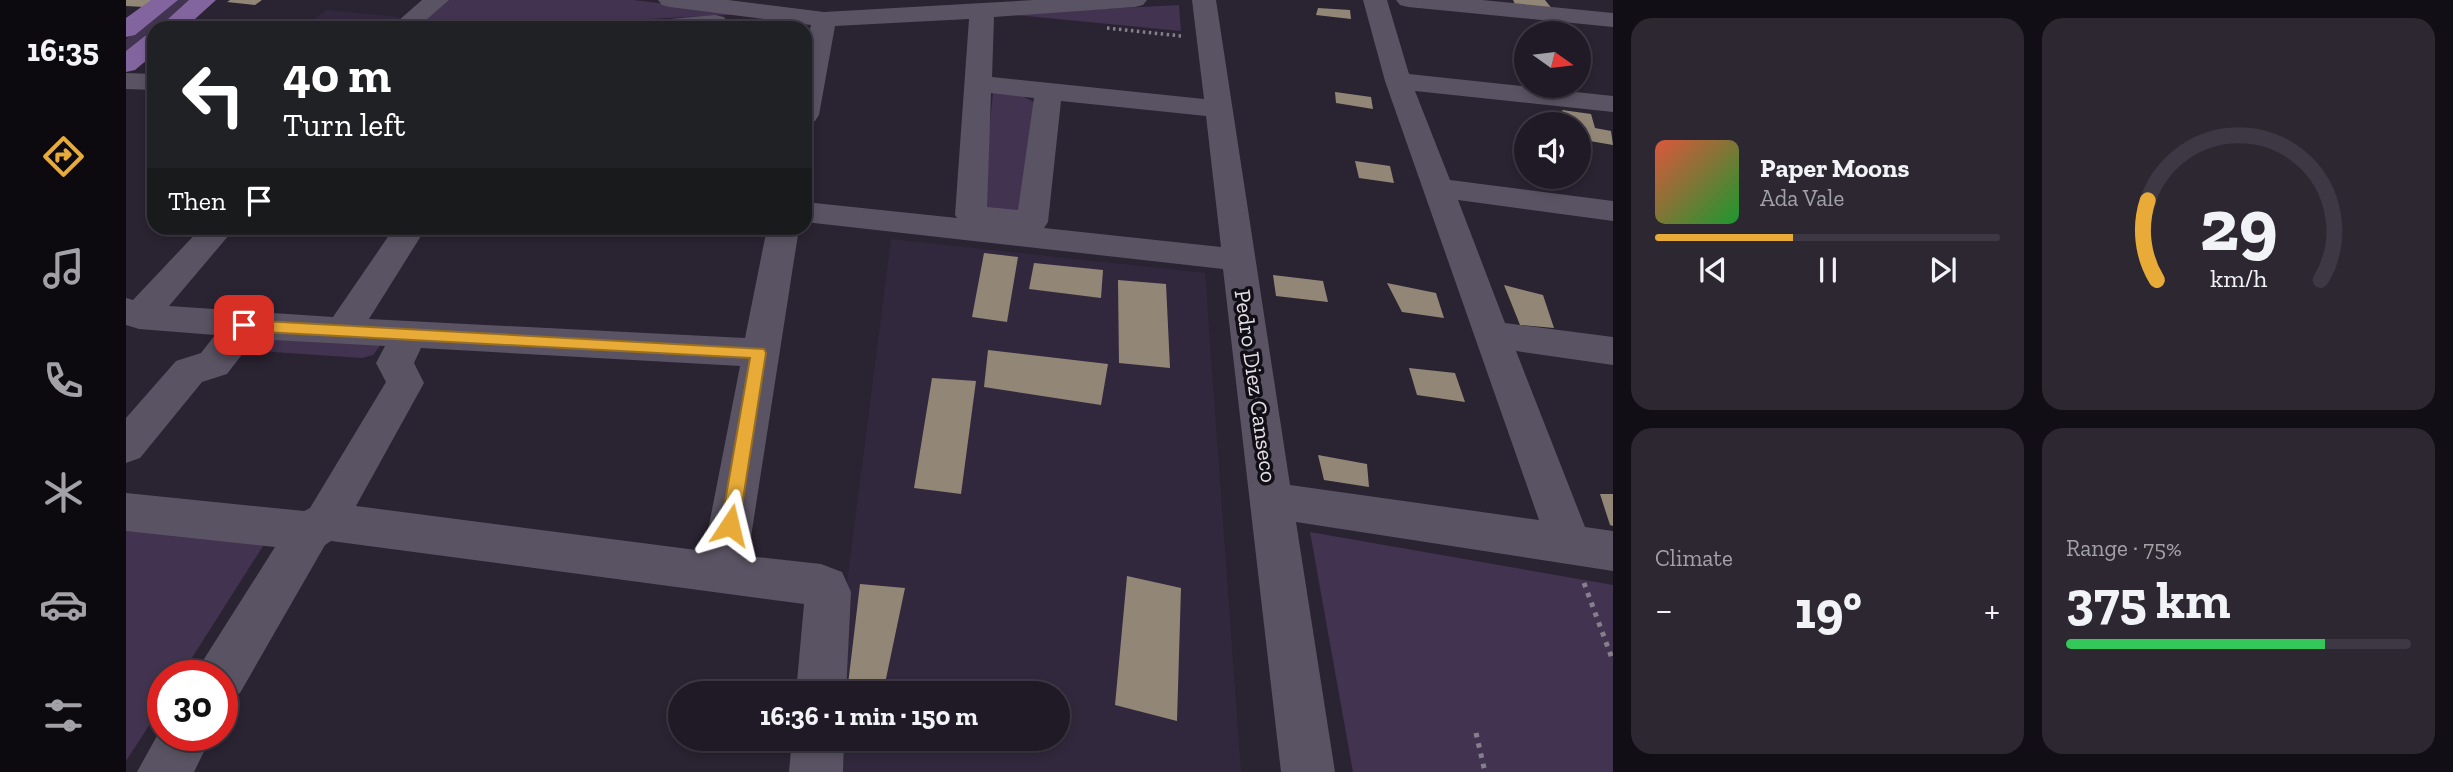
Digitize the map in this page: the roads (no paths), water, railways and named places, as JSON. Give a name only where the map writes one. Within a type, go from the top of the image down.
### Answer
[{"type":"main road","points":[[132,20],[166,0]]},
{"type":"main road","points":[[178,21],[204,0]]},
{"type":"main road","points":[[126,64],[147,47]]},
{"type":"street","points":[[411,21],[437,0]]},
{"type":"street","points":[[670,0],[752,5],[791,15],[824,19],[899,9],[982,10],[1135,0]]},
{"type":"street","name":"Pedro Diez Canseco","points":[[1204,0],[1308,772]]},
{"type":"street","points":[[1375,0],[1398,81],[1569,543]]},
{"type":"street","points":[[1408,0],[1613,20]]},
{"type":"street","points":[[982,10],[971,215],[1032,222],[1048,92]]},
{"type":"street","points":[[725,21],[791,15]]},
{"type":"street","points":[[812,80],[824,19]]},
{"type":"street","points":[[126,81],[147,82]]},
{"type":"street","points":[[1398,81],[1613,104]]},
{"type":"street","points":[[979,84],[1218,109]]},
{"type":"street","points":[[1438,188],[1613,211]]},
{"type":"street","points":[[812,213],[1239,260]]},
{"type":"street","points":[[133,314],[212,235]]},
{"type":"street","points":[[343,330],[405,235]]},
{"type":"street","points":[[722,574],[782,235]]},
{"type":"street","points":[[133,314],[244,325],[759,353]]},
{"type":"street","points":[[126,446],[189,371],[214,363],[244,325]]},
{"type":"street","points":[[232,660],[405,383],[395,363],[410,334]]},
{"type":"street","points":[[1491,334],[1613,351]]},
{"type":"street","points":[[1271,500],[1613,551]]},
{"type":"street","points":[[126,513],[317,526],[827,587],[822,681]]},
{"type":"street","points":[[164,772],[176,751]]},
{"type":"street","points":[[816,772],[817,751]]}]
